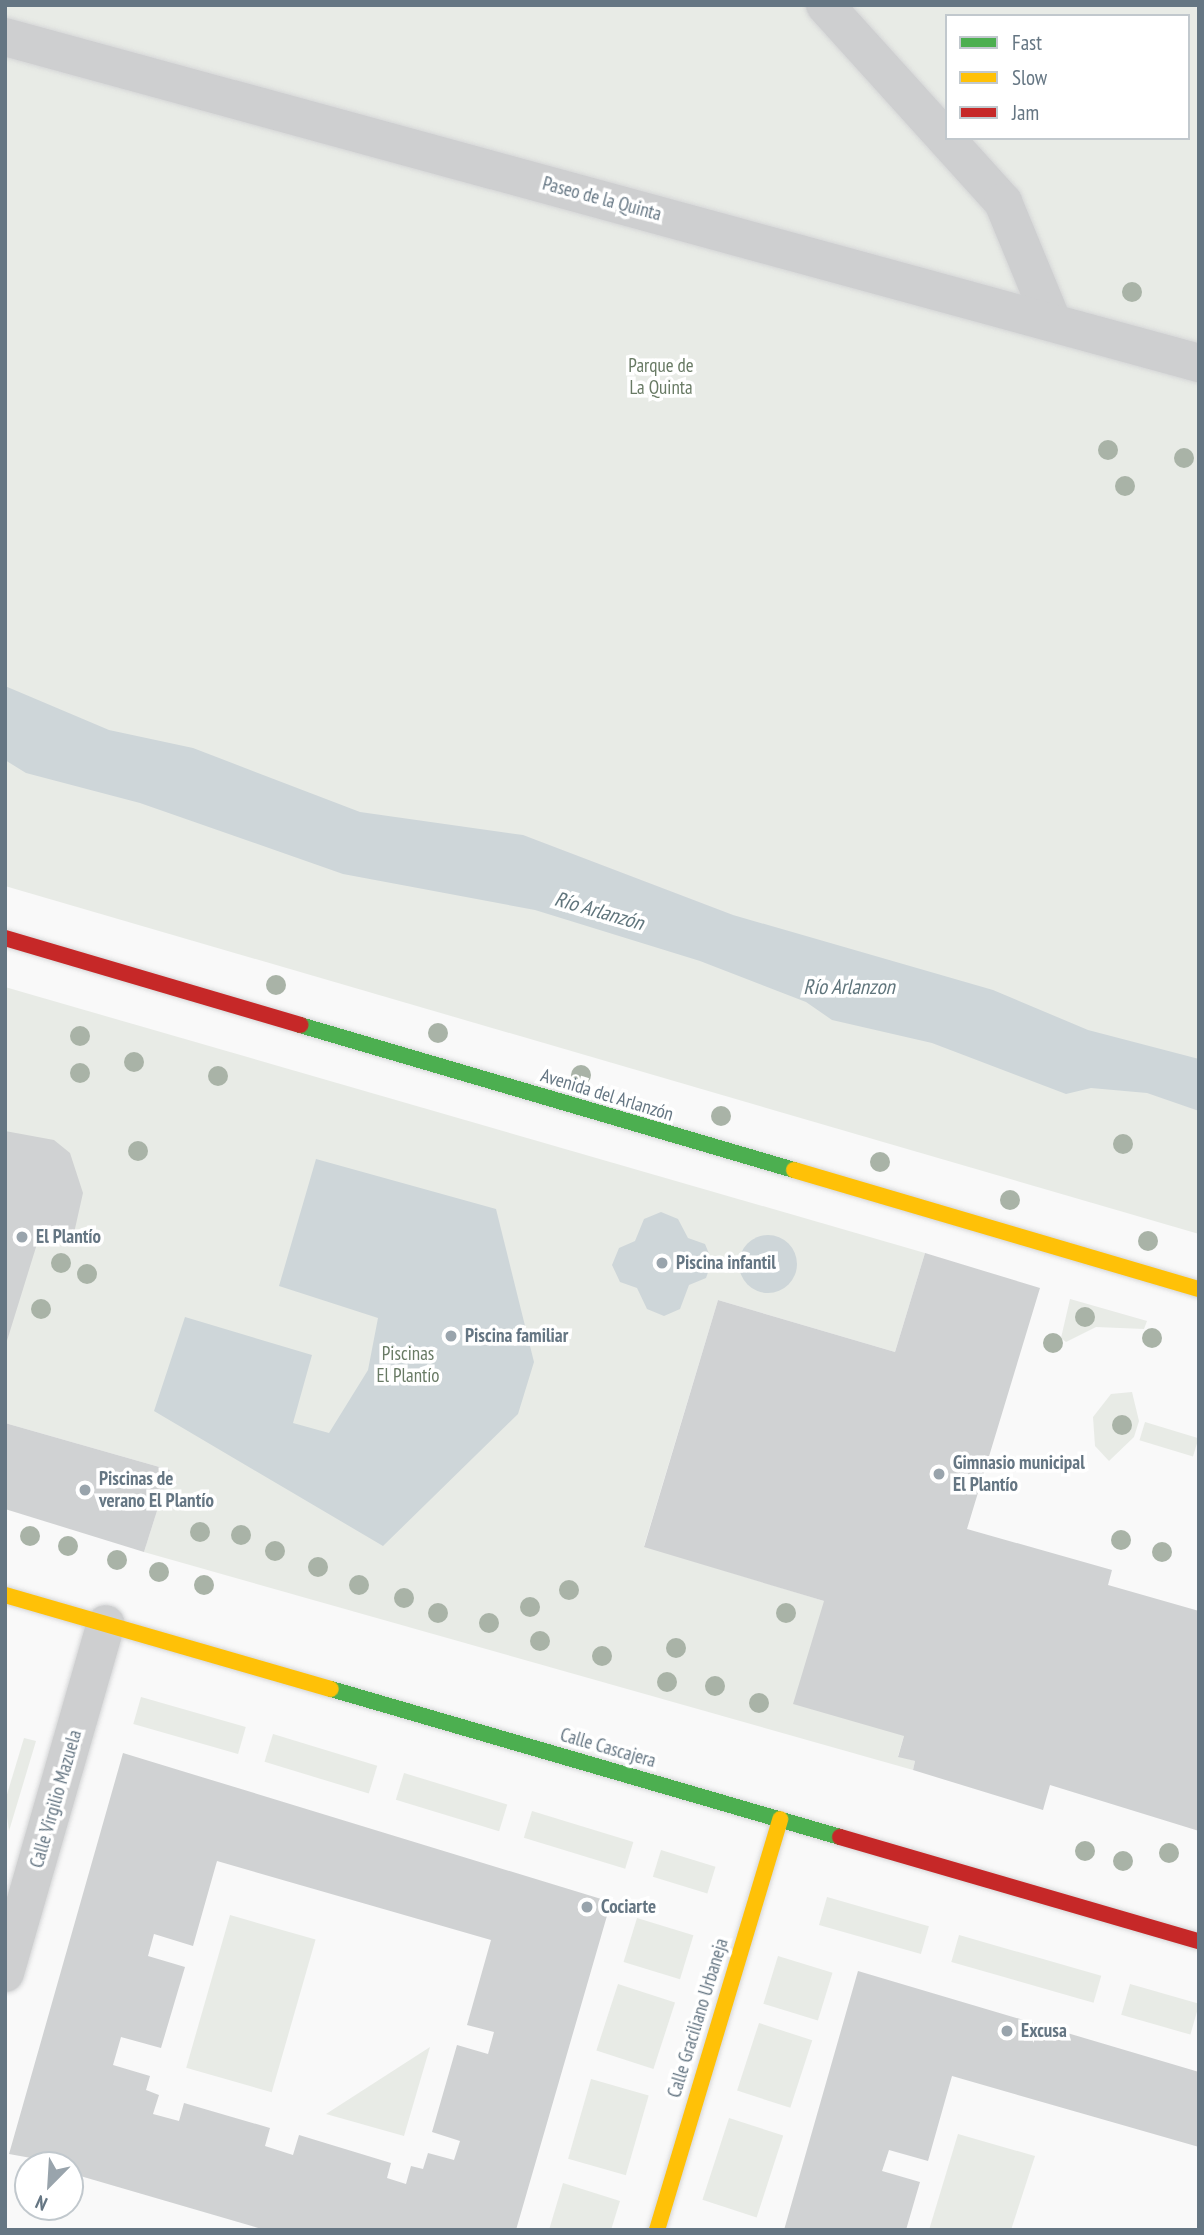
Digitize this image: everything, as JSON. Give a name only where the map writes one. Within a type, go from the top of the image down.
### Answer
[{"type":"street","points":[[825,5],[945,138]]},
{"type":"street","name":"Paseo de la Quinta","points":[[5,37],[1199,363]]},
{"type":"street","points":[[947,140],[1003,202],[1052,321]]},
{"type":"street","name":"Avenida del Arlanzón","points":[[5,938],[1199,1289]]},
{"type":"street","name":"Calle Cascajera","points":[[5,1595],[1199,1941]]},
{"type":"street","name":"Calle Virgilio Mazuela","points":[[5,1973],[106,1624]]},
{"type":"street","name":"Calle Graciliano Urbaneja","points":[[657,2230],[780,1819]]},
{"type":"green space","name":"Parque de La Quinta","points":[[5,5],[1199,5],[1199,1234],[5,886]]},
{"type":"green space","name":"Piscinas El Plantío","points":[[5,987],[925,1253],[895,1352],[718,1300],[644,1546],[824,1601],[904,1736],[898,1756],[915,1761],[913,1770],[144,1552],[170,1470],[5,1423]]},
{"type":"green space","points":[[1070,1299],[1147,1321],[1144,1329],[1096,1327],[1066,1342],[1061,1338]]},
{"type":"green space","points":[[1132,1392],[1139,1421],[1134,1437],[1109,1461],[1095,1446],[1093,1417],[1111,1394]]},
{"type":"green space","points":[[1145,1422],[1199,1438],[1193,1457],[1139,1440]]},
{"type":"green space","points":[[141,1697],[246,1727],[238,1754],[133,1724]]},
{"type":"green space","points":[[273,1734],[377,1766],[369,1794],[265,1762]]},
{"type":"green space","points":[[24,1738],[36,1741],[9,1831],[5,1801]]},
{"type":"green space","points":[[404,1773],[507,1805],[499,1831],[396,1800]]},
{"type":"green space","points":[[532,1811],[633,1842],[625,1869],[524,1838]]},
{"type":"green space","points":[[661,1850],[716,1867],[707,1893],[653,1877]]},
{"type":"green space","points":[[827,1897],[929,1926],[921,1954],[819,1925]]},
{"type":"green space","points":[[230,1915],[316,1940],[272,2092],[186,2068]]},
{"type":"green space","points":[[637,1918],[693,1935],[680,1979],[624,1962]]},
{"type":"green space","points":[[959,1935],[1101,1976],[1094,2003],[951,1962]]},
{"type":"green space","points":[[778,1956],[833,1973],[818,2020],[763,2004]]},
{"type":"green space","points":[[618,1984],[675,2003],[653,2069],[596,2051]]},
{"type":"green space","points":[[1130,1984],[1199,2004],[1190,2035],[1121,2015]]},
{"type":"green space","points":[[759,2023],[812,2040],[790,2108],[737,2091]]},
{"type":"green space","points":[[430,2047],[404,2136],[326,2114]]},
{"type":"green space","points":[[591,2079],[649,2096],[626,2175],[568,2159]]},
{"type":"green space","points":[[729,2118],[783,2136],[757,2217],[702,2200]]},
{"type":"green space","points":[[958,2134],[1035,2156],[1011,2230],[929,2230]]},
{"type":"green space","points":[[563,2183],[620,2201],[611,2230],[549,2230]]},
{"type":"water","name":"Río Arlanzon","points":[[5,686],[109,730],[193,748],[360,812],[523,835],[733,915],[993,990],[1088,1030],[1199,1059],[1199,1111],[1147,1093],[1091,1088],[1066,1094],[932,1043],[832,1020],[806,1002],[700,961],[535,910],[343,874],[140,803],[26,773],[5,760]]},
{"type":"water","name":"Piscina familiar","points":[[316,1159],[496,1209],[534,1362],[518,1414],[383,1546],[154,1411],[185,1317],[312,1355],[293,1423],[329,1433],[368,1370],[378,1318],[279,1286]]},
{"type":"water","name":"Piscina infantil","points":[[661,1212],[678,1219],[688,1238],[705,1244],[712,1261],[706,1278],[689,1285],[680,1309],[664,1316],[647,1309],[637,1288],[620,1282],[612,1265],[619,1248],[635,1241],[644,1219]]},
{"type":"water","name":"Piscina infantil","points":[[768,1235],[779,1237],[792,1248],[797,1264],[795,1275],[784,1288],[768,1293],[757,1291],[744,1280],[739,1264],[741,1253],[752,1240]]},
{"type":"building","name":"El Plantío","points":[[5,1131],[54,1140],[70,1153],[83,1193],[72,1242],[41,1231],[6,1344]]},
{"type":"building","points":[[925,1253],[1040,1288],[967,1529],[1112,1570],[1108,1585],[1199,1611],[1199,1831],[1050,1785],[1043,1810],[913,1770],[915,1761],[898,1757],[904,1736],[793,1704],[824,1601],[644,1547],[718,1300],[895,1352]]},
{"type":"building","name":"Piscinas de verano El Plantío","points":[[5,1423],[170,1470],[144,1552],[5,1509]]},
{"type":"building","points":[[123,1753],[611,1902],[516,2230],[265,2230],[84,2177],[84,2151],[14,2151],[14,2155],[9,2154]],"holes":[[[217,1861],[491,1940],[467,2025],[494,2032],[488,2054],[457,2045],[432,2132],[460,2141],[454,2160],[428,2153],[423,2169],[411,2166],[406,2184],[387,2178],[391,2163],[299,2135],[293,2155],[265,2146],[270,2128],[184,2103],[179,2121],[153,2114],[159,2095],[146,2090],[150,2076],[113,2065],[121,2037],[161,2048],[185,1967],[148,1956],[154,1934],[193,1946]]]},
{"type":"building","points":[[858,1971],[1199,2072],[1199,2147],[952,2076],[928,2161],[889,2150],[882,2171],[920,2182],[906,2230],[784,2230]]},
{"type":"traffic: fast","points":[[300,1025],[794,1170]]},
{"type":"traffic: fast","points":[[331,1689],[840,1837]]},
{"type":"traffic: slow","points":[[794,1170],[1199,1289]]},
{"type":"traffic: slow","points":[[5,1595],[331,1689]]},
{"type":"traffic: slow","points":[[657,2230],[780,1819]]},
{"type":"traffic: jam","points":[[5,938],[300,1025]]},
{"type":"traffic: jam","points":[[840,1837],[1199,1941]]},
{"type":"place","name":"El Plantío","points":[[22,1237]]},
{"type":"place","name":"Piscina infantil","points":[[662,1263]]},
{"type":"place","name":"Piscina familiar","points":[[451,1336]]},
{"type":"place","name":"Gimnasio municipal El Plantío","points":[[939,1474]]},
{"type":"place","name":"Piscinas de verano El Plantío","points":[[85,1490]]},
{"type":"place","name":"Cociarte","points":[[587,1907]]},
{"type":"place","name":"Excusa","points":[[1007,2031]]},
{"type":"water label","name":"Río Arlanzón","points":[[599,911]]}]
